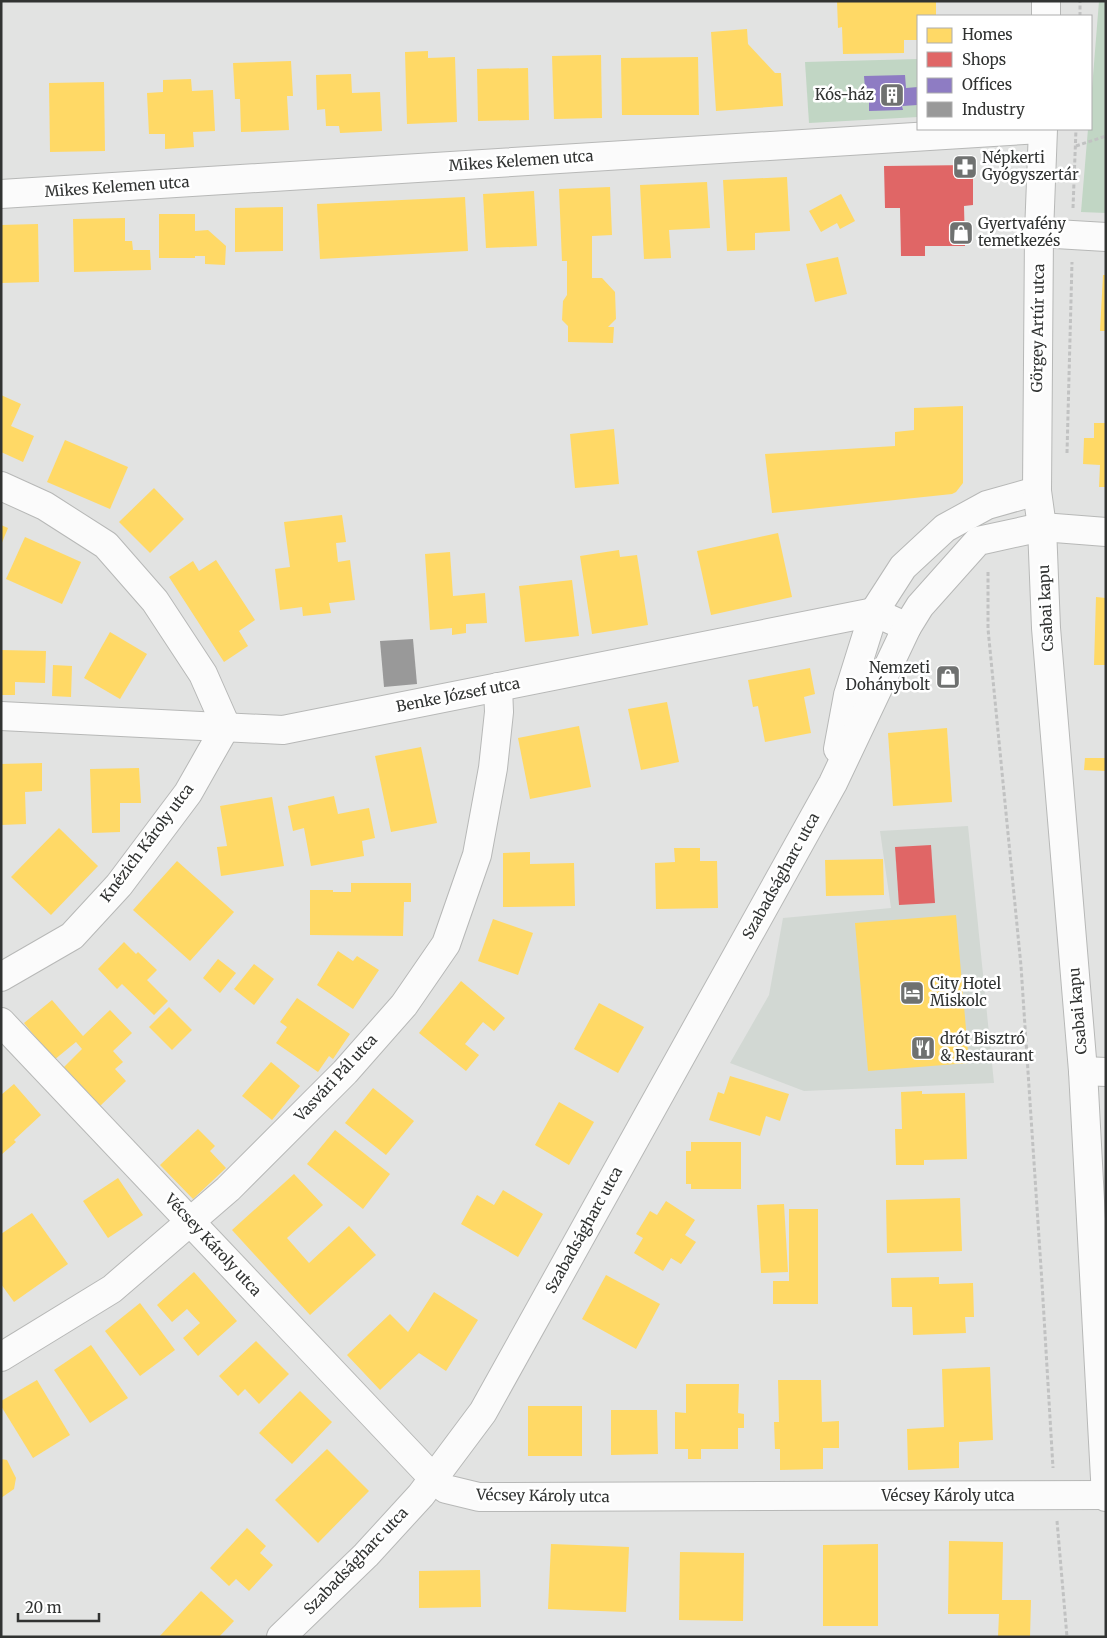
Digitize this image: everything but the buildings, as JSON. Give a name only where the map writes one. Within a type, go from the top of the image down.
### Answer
[{"type":"street","points":[[1046,1],[1046,15]]},
{"type":"street","name":"Mikes Kelemen utca","points":[[1,194],[1026,130]]},
{"type":"street","name":"Görgey Artúr utca","points":[[1042,130],[1039,232],[1037,491],[1042,527]]},
{"type":"street","points":[[1039,232],[1073,225],[1106,237]]},
{"type":"street","points":[[1,486],[46,506],[106,545],[160,609],[203,674],[226,726]]},
{"type":"street","name":"Szabadságharc utca","points":[[833,783],[848,695],[874,612],[903,566],[945,528],[987,505],[1037,491]]},
{"type":"street","name":"Szabadságharc utca","points":[[281,1637],[366,1555],[420,1495],[483,1412],[833,783],[907,627],[920,606],[978,541],[1042,527],[1106,532]]},
{"type":"street","name":"Csabai kapu","points":[[1042,527],[1046,628],[1094,1072],[1106,1496]]},
{"type":"street","points":[[874,612],[907,627]]},
{"type":"street","name":"Benke József utca","points":[[1,716],[283,730],[874,612]]},
{"type":"street","name":"Vasvári Pál utca","points":[[1,1357],[112,1289],[228,1190],[344,1072],[404,1005],[446,944],[477,855],[493,768],[499,712],[498,687]]},
{"type":"street","name":"Knézich Károly utca","points":[[1,978],[72,936],[119,886],[188,793],[226,726]]},
{"type":"street","name":"Vécsey Károly utca","points":[[1,1022],[433,1478],[446,1489],[480,1497],[1106,1496]]},
{"type":"path","points":[[1080,1],[1080,15]]},
{"type":"path","points":[[1067,460],[1076,130]]},
{"type":"path","points":[[1076,146],[1106,136]]},
{"type":"path","points":[[988,569],[988,629],[1020,966],[1055,1495],[1067,1637]]},
{"type":"shaded area","points":[[968,826],[994,1083],[804,1091],[730,1063],[769,995],[783,918],[891,908],[880,831]]},
{"type":"green space","points":[[1099,1],[1106,1],[1106,213],[1081,212],[1088,130],[1092,130],[1092,88]]},
{"type":"green space","points":[[917,59],[917,117],[809,123],[805,62]]},
{"type":"place","name":"Kós-ház","points":[[892,95]]},
{"type":"place","name":"Népkerti Gyógyszertár","points":[[965,167]]},
{"type":"place","name":"Gyertyafény temetkezés","points":[[961,233]]},
{"type":"place","name":"Nemzeti Dohánybolt","points":[[948,677]]},
{"type":"place","name":"City Hotel Miskolc","points":[[912,993]]},
{"type":"place","name":"drót Bisztró & Restaurant","points":[[923,1048]]}]
